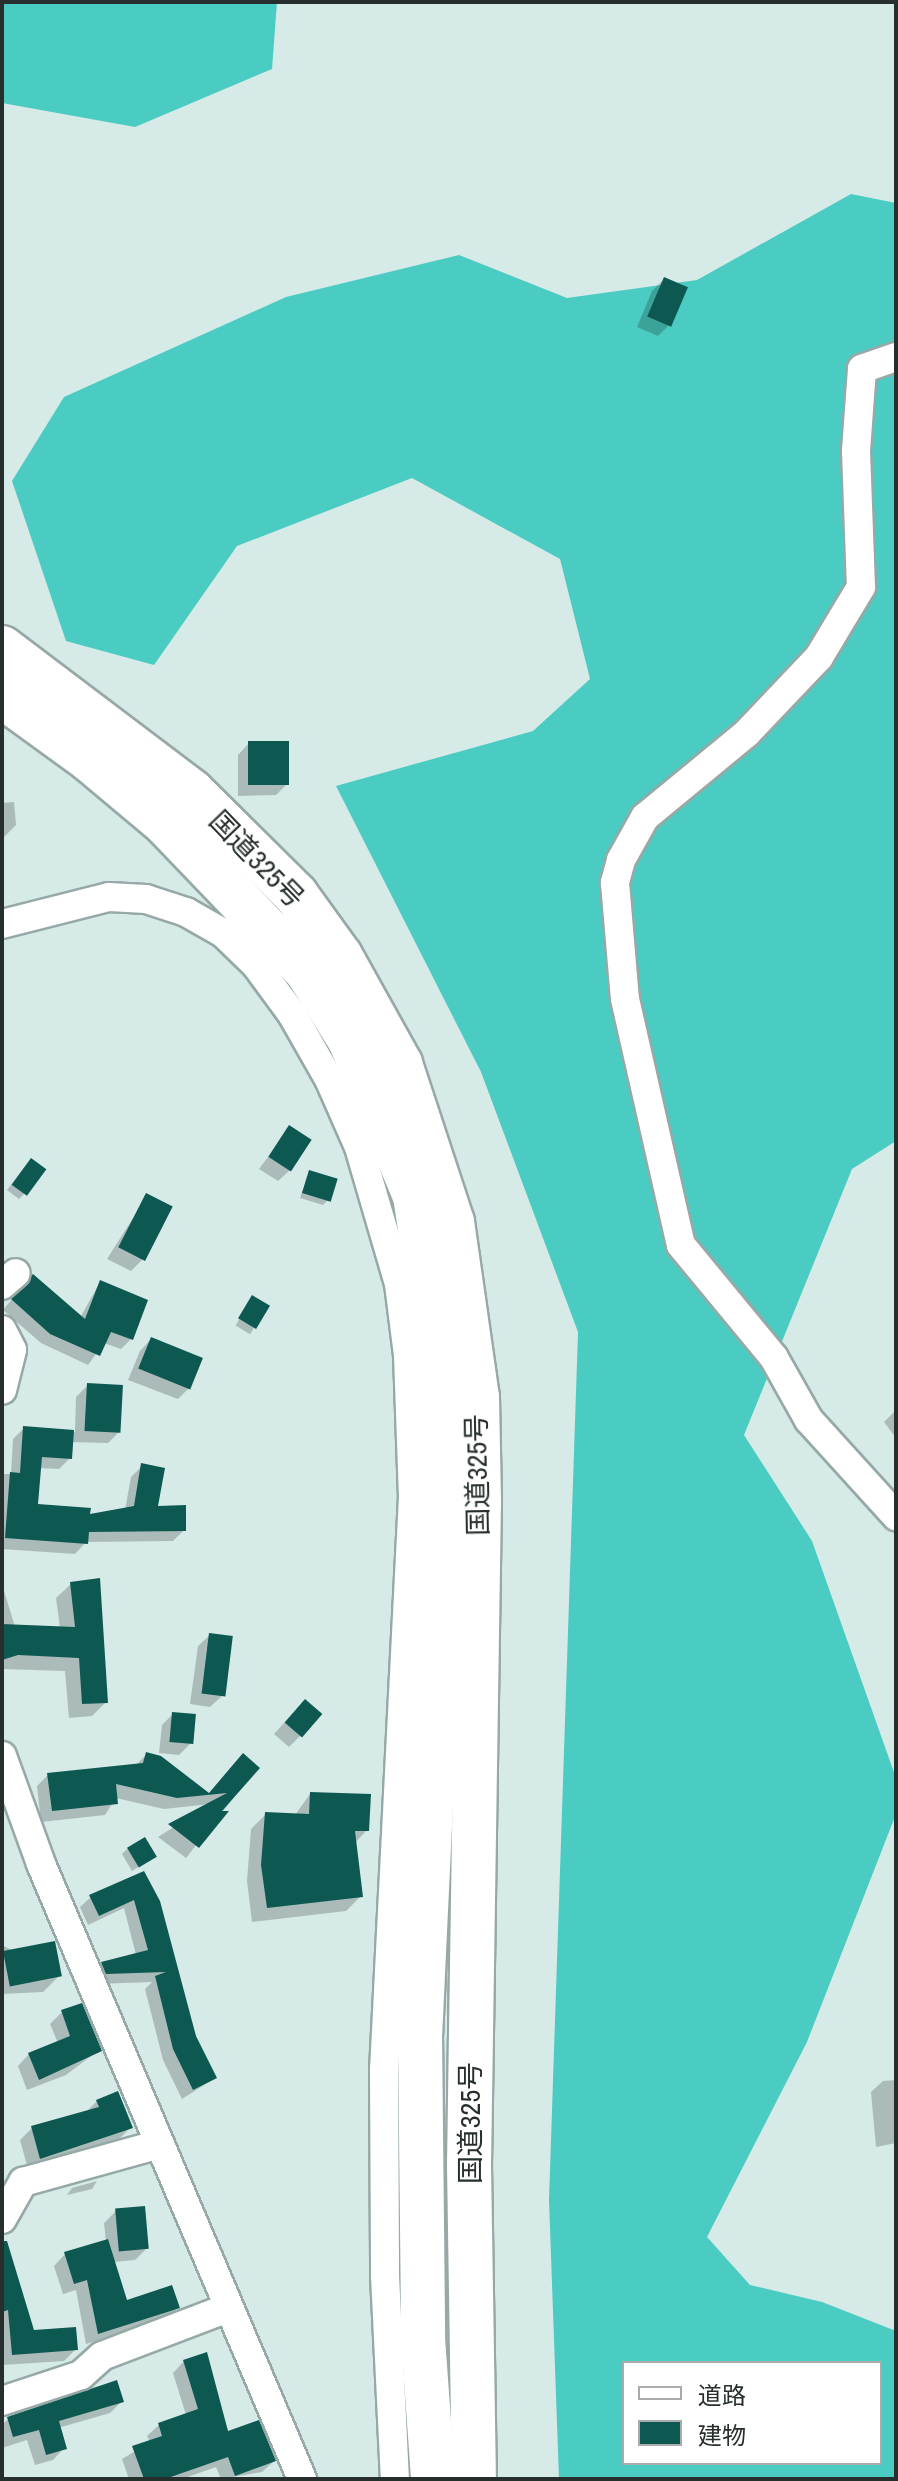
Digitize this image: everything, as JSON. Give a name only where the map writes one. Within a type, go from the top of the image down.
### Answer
[{"type":"highway","name":"国道325号","points":[[2,648],[191,791],[296,895],[340,956],[400,1064],[452,1222],[477,1397],[479,1500],[469,2165],[474,2479]]},
{"type":"highway","name":"国道325号","points":[[2,696],[90,760],[164,822],[307,971],[350,1040],[415,1196],[443,1379],[437,1677],[420,2034],[423,2338],[433,2479]]},
{"type":"street","points":[[896,357],[862,369],[856,451],[861,587],[819,657],[747,733],[645,817],[621,860],[615,883],[625,999],[681,1245],[774,1358],[809,1420],[896,1516]]},
{"type":"street","points":[[2,924],[109,897],[146,899],[186,912],[223,933],[256,965],[292,1014],[330,1081],[359,1147],[395,1270],[408,1355],[413,1496],[384,2070],[385,2276],[395,2479]]},
{"type":"street","points":[[2,1330],[12,1350],[2,1390]]},
{"type":"street","points":[[2,1756],[25,1824],[302,2479]]},
{"type":"street","points":[[2,2219],[23,2182],[160,2144]]},
{"type":"street","points":[[2,2401],[81,2375],[102,2356],[228,2308]]},
{"type":"shaded area","points":[[2,2],[277,2],[272,69],[135,127],[2,103]]},
{"type":"shaded area","points":[[851,194],[896,203],[896,1141],[852,1169],[744,1435],[812,1541],[896,1778],[896,1814],[807,2042],[707,2237],[750,2285],[822,2302],[896,2331],[896,2479],[559,2479],[549,2200],[578,1332],[481,1072],[336,786],[533,731],[590,679],[560,559],[412,478],[237,546],[154,665],[66,641],[12,481],[64,397],[286,297],[459,255],[567,298],[697,280]]},
{"type":"building","points":[[664,277],[688,287],[671,327],[647,317]]},
{"type":"building","points":[[248,741],[289,741],[289,785],[248,785]]},
{"type":"building","points":[[289,1125],[312,1140],[291,1172],[268,1157]]},
{"type":"building","points":[[31,1158],[46,1169],[27,1196],[12,1185]]},
{"type":"building","points":[[309,1170],[338,1179],[331,1202],[302,1193]]},
{"type":"building","points":[[146,1193],[173,1207],[145,1261],[118,1247]]},
{"type":"building","points":[[33,1274],[85,1319],[100,1280],[148,1300],[133,1340],[111,1332],[100,1356],[50,1334],[11,1299]]},
{"type":"building","points":[[252,1295],[270,1306],[256,1329],[238,1318]]},
{"type":"building","points":[[151,1337],[203,1358],[190,1390],[138,1369]]},
{"type":"building","points":[[87,1383],[123,1385],[120,1433],[84,1431]]},
{"type":"building","points":[[23,1426],[74,1430],[72,1459],[42,1457],[38,1504],[91,1508],[90,1514],[134,1506],[141,1463],[165,1468],[158,1506],[186,1505],[186,1531],[89,1532],[88,1544],[5,1538],[10,1472],[20,1473]]},
{"type":"building","points":[[100,1578],[108,1703],[82,1704],[79,1658],[18,1655],[2,1660],[2,1624],[75,1627],[70,1582]]},
{"type":"building","points":[[209,1633],[233,1636],[225,1696],[202,1694]]},
{"type":"building","points":[[305,1699],[322,1714],[302,1737],[285,1722]]},
{"type":"building","points":[[172,1712],[196,1714],[193,1744],[169,1742]]},
{"type":"building","points":[[146,1752],[161,1756],[209,1793],[243,1753],[260,1768],[222,1811],[229,1811],[199,1848],[168,1824],[227,1793],[177,1798],[116,1784],[118,1804],[52,1811],[47,1773],[143,1763]]},
{"type":"building","points":[[310,1792],[371,1794],[369,1831],[355,1831],[363,1897],[267,1908],[261,1865],[265,1812],[309,1814]]},
{"type":"building","points":[[145,1837],[157,1857],[139,1868],[127,1848]]},
{"type":"building","points":[[144,1871],[160,1901],[196,2036],[217,2078],[193,2090],[173,2049],[155,1976],[166,1972],[106,1974],[101,1962],[148,1950],[134,1900],[99,1916],[89,1895]]},
{"type":"building","points":[[55,1941],[62,1976],[10,1986],[3,1951]]},
{"type":"building","points":[[82,2003],[102,2051],[39,2080],[28,2053],[70,2036],[61,2010]]},
{"type":"building","points":[[118,2091],[133,2128],[40,2159],[31,2126],[99,2107],[96,2100]]},
{"type":"building","points":[[145,2206],[149,2249],[119,2251],[115,2209]]},
{"type":"building","points":[[108,2239],[127,2300],[172,2285],[180,2308],[98,2334],[87,2280],[74,2284],[64,2252]]},
{"type":"building","points":[[2,2241],[7,2241],[34,2330],[76,2327],[78,2350],[12,2355],[8,2310],[2,2312]]},
{"type":"building","points":[[207,2352],[228,2431],[259,2420],[276,2461],[235,2476],[228,2457],[165,2479],[144,2479],[132,2446],[162,2436],[158,2423],[198,2409],[183,2360]]},
{"type":"building","points":[[117,2380],[124,2402],[59,2421],[67,2449],[46,2455],[39,2430],[13,2437],[7,2417]]}]
